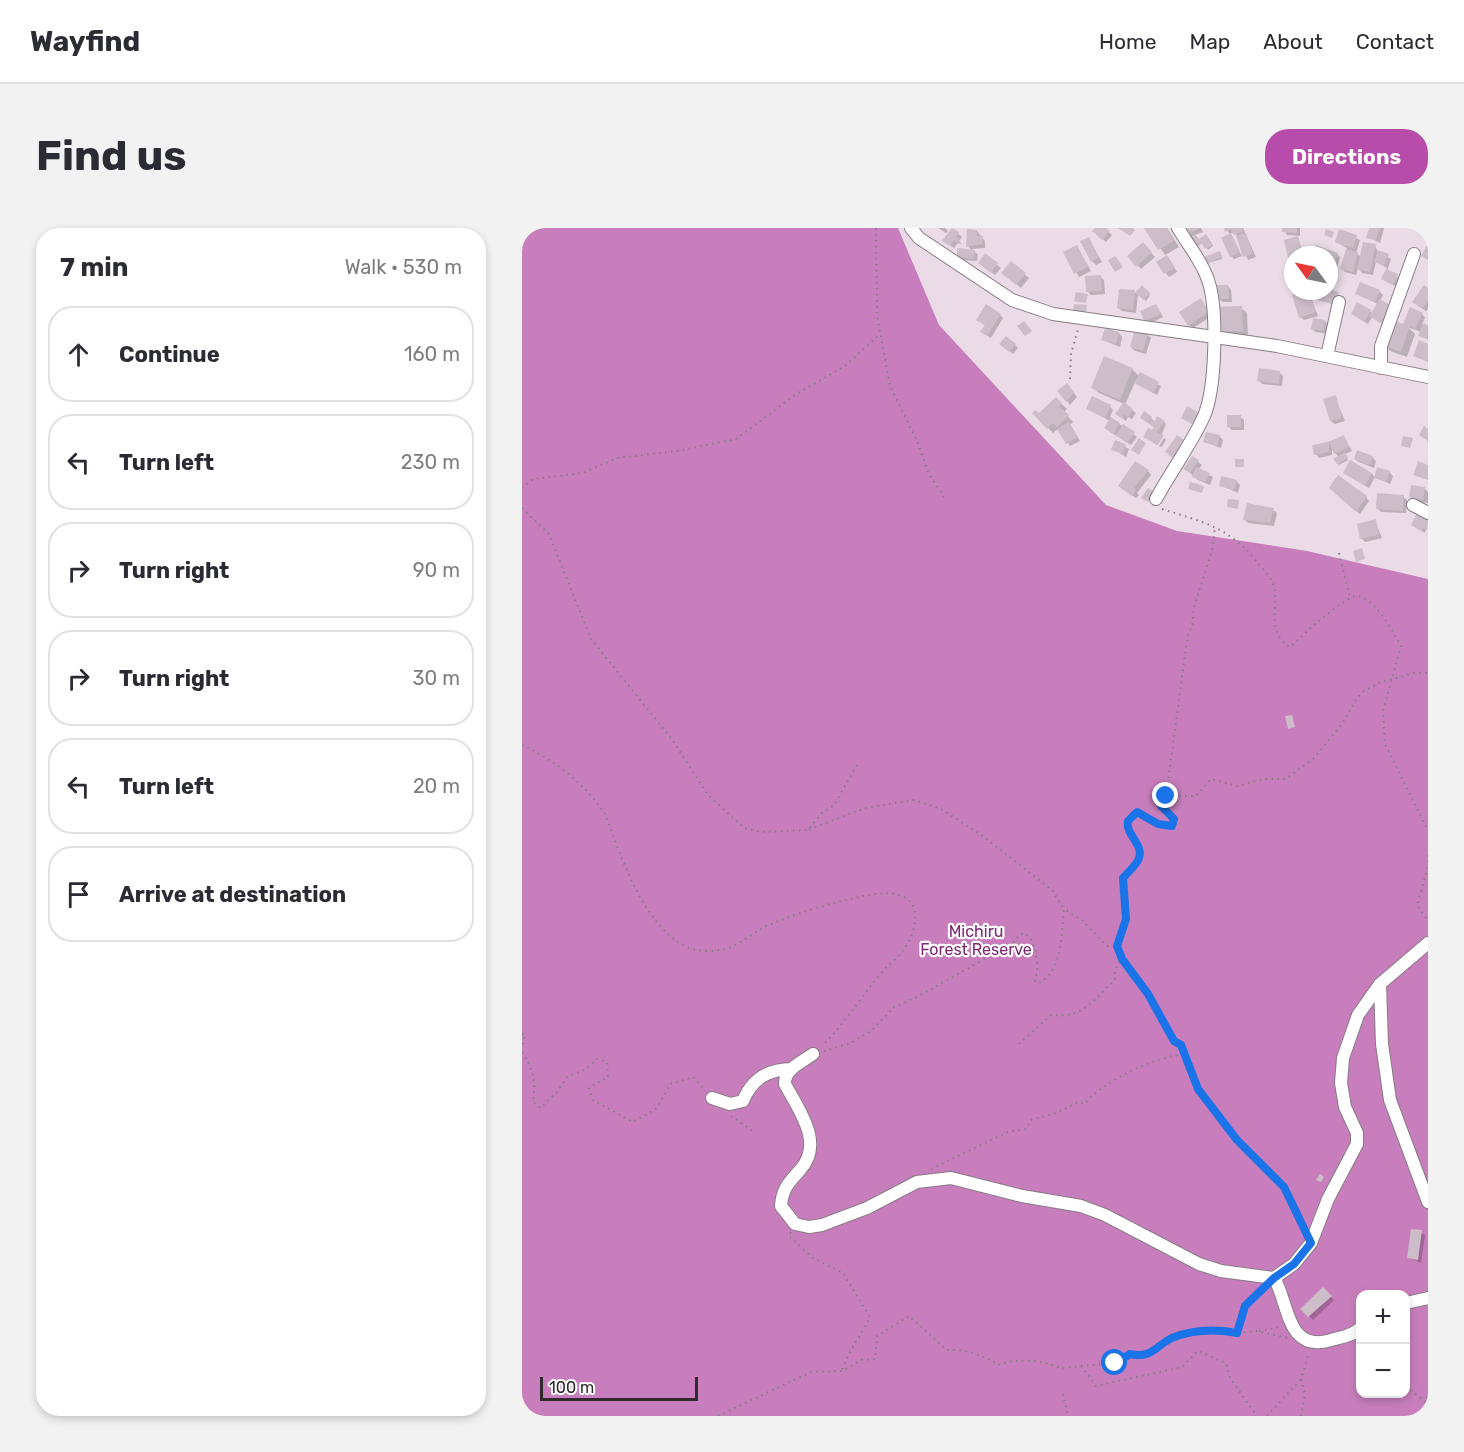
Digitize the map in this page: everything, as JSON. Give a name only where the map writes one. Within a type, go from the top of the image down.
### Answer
[{"type":"street","points":[[911,228],[919,238],[1012,300],[1053,314],[1214,336],[1428,377]]},
{"type":"street","points":[[1156,499],[1205,413],[1212,374],[1214,336],[1208,278],[1178,228]]},
{"type":"street","points":[[1381,368],[1382,346],[1414,254]]},
{"type":"street","points":[[1327,356],[1339,302]]},
{"type":"street","points":[[1413,505],[1428,513]]},
{"type":"street","points":[[813,1054],[792,1069],[785,1079],[785,1084],[803,1114],[811,1146],[807,1160],[783,1192],[781,1206],[795,1224],[809,1227],[836,1221],[917,1182],[951,1178],[1022,1196],[1081,1206],[1105,1215],[1198,1264],[1221,1271],[1274,1278],[1294,1264],[1311,1243],[1328,1199],[1357,1144],[1357,1133],[1345,1107],[1341,1083],[1343,1058],[1358,1015],[1380,984],[1428,943]]},
{"type":"street","points":[[1380,984],[1382,1044],[1390,1100],[1428,1202]]},
{"type":"street","points":[[712,1098],[730,1104],[743,1101],[749,1085],[775,1069],[792,1069]]},
{"type":"street","points":[[1274,1278],[1282,1292],[1290,1325],[1302,1338],[1324,1342],[1356,1333]]},
{"type":"street","points":[[1410,1302],[1428,1298]]},
{"type":"path","points":[[876,228],[879,335],[890,386],[918,443],[928,472],[944,497]]},
{"type":"path","points":[[1070,379],[1071,354],[1081,317]]},
{"type":"path","points":[[522,488],[533,479],[583,473],[617,458],[677,451],[736,439],[795,395],[840,370],[879,335]]},
{"type":"path","points":[[1156,499],[1162,509],[1215,526],[1232,536],[1248,551],[1274,585],[1273,617],[1280,636],[1289,647],[1300,640],[1312,626],[1350,598],[1362,597],[1371,601],[1401,646],[1383,711],[1385,744],[1428,831]]},
{"type":"path","points":[[522,508],[549,534],[591,639],[670,738],[708,795],[744,828],[761,832],[808,830],[865,808],[915,800],[942,809],[981,834],[1052,890],[1064,909],[1083,921],[1107,946],[1117,946]]},
{"type":"path","points":[[1215,526],[1208,566],[1203,573],[1192,627],[1188,633],[1166,796],[1161,806],[1174,819],[1172,826],[1158,824],[1137,812],[1128,821],[1128,830],[1140,849],[1138,860],[1123,878],[1126,919],[1117,946],[1122,959],[1148,994],[1185,1054],[1198,1089],[1237,1140],[1284,1187],[1311,1243]]},
{"type":"path","points":[[1340,554],[1350,598]]},
{"type":"path","points":[[1166,796],[1196,796],[1211,778],[1238,786],[1263,779],[1286,778],[1302,770],[1313,759],[1342,724],[1364,691],[1414,673],[1428,673]]},
{"type":"path","points":[[522,745],[567,772],[598,804],[605,814],[632,883],[654,916],[688,947],[712,950],[728,948],[770,924],[846,900],[881,895],[899,895],[908,900],[914,908],[915,928],[902,952],[882,972],[845,1023],[813,1054]]},
{"type":"path","points":[[808,830],[822,813],[834,805],[857,765]]},
{"type":"path","points":[[1428,855],[1428,867],[1417,905],[1428,921]]},
{"type":"path","points":[[813,1054],[851,1043],[871,1030],[894,1007],[915,998],[999,951],[1008,950],[1019,935],[1025,933],[1030,937],[1039,967],[1035,981],[1039,983],[1048,978],[1056,965],[1064,909]]},
{"type":"path","points":[[1019,1044],[1051,1015],[1070,1017],[1097,1000],[1101,992],[1116,980],[1116,969],[1122,959]]},
{"type":"path","points":[[522,1034],[525,1034],[522,1050],[532,1069],[536,1084],[533,1102],[540,1108],[558,1091],[567,1077],[584,1070],[597,1059],[607,1062],[608,1077],[589,1088],[593,1100],[633,1122],[657,1108],[670,1084],[693,1077],[712,1098]]},
{"type":"path","points":[[917,1182],[935,1164],[953,1160],[1008,1132],[1026,1129],[1031,1120],[1056,1113],[1078,1102],[1084,1104],[1097,1089],[1142,1067],[1149,1061],[1185,1054]]},
{"type":"path","points":[[728,1113],[753,1131]]},
{"type":"path","points":[[795,1224],[789,1236],[813,1257],[843,1273],[870,1317],[847,1356],[842,1371]]},
{"type":"path","points":[[1237,1333],[1245,1306],[1274,1278]]},
{"type":"path","points":[[718,1416],[811,1372],[842,1371],[862,1360],[875,1359],[877,1336],[909,1316],[947,1350],[959,1349],[967,1354],[986,1357],[998,1365],[1009,1360],[1053,1364],[1060,1368],[1115,1363],[1130,1354],[1139,1356],[1156,1351],[1170,1339],[1212,1328],[1237,1333],[1290,1325]]},
{"type":"path","points":[[1256,1331],[1278,1338],[1302,1338],[1310,1353],[1301,1380],[1267,1416]]},
{"type":"path","points":[[1081,1366],[1096,1386],[1182,1367],[1198,1351],[1226,1364],[1230,1378],[1257,1416]]},
{"type":"path","points":[[1301,1380],[1305,1395],[1301,1416]]},
{"type":"path","points":[[1410,1389],[1428,1404]]},
{"type":"path","points":[[1063,1394],[1068,1416]]},
{"type":"path","points":[[1420,1398],[1428,1398]]},
{"type":"green space","name":"Michiru Forest Reserve","points":[[522,228],[898,228],[939,325],[1106,505],[1177,531],[1307,551],[1428,579],[1428,1416],[522,1416]]},
{"type":"building","points":[[952,228],[959,232],[956,237],[960,239],[957,243],[954,240],[950,246],[942,241]]},
{"type":"building","points":[[1095,228],[1106,228],[1110,231],[1102,240],[1092,231]]},
{"type":"building","points":[[1118,228],[1133,228],[1135,230],[1130,236]]},
{"type":"building","points":[[1144,228],[1166,228],[1174,241],[1158,250]]},
{"type":"building","points":[[1183,228],[1200,228],[1187,235]]},
{"type":"building","points":[[1224,228],[1242,228],[1243,231],[1234,235],[1231,229],[1225,232]]},
{"type":"building","points":[[1282,228],[1297,228],[1297,233],[1282,232]]},
{"type":"building","points":[[1369,228],[1380,228],[1376,240],[1366,238]]},
{"type":"building","points":[[967,229],[977,230],[977,236],[983,236],[982,244],[966,247]]},
{"type":"building","points":[[1326,229],[1334,232],[1332,238],[1324,235]]},
{"type":"building","points":[[1339,229],[1357,235],[1353,248],[1335,242]]},
{"type":"building","points":[[1231,233],[1240,252],[1230,257],[1221,238]]},
{"type":"building","points":[[1246,233],[1253,254],[1243,257],[1236,236]]},
{"type":"building","points":[[1195,234],[1199,239],[1206,234],[1213,245],[1205,249],[1201,242],[1196,246],[1190,237]]},
{"type":"building","points":[[1298,236],[1301,246],[1285,246],[1284,240]]},
{"type":"building","points":[[1089,237],[1099,258],[1091,262],[1080,241]]},
{"type":"building","points":[[1143,242],[1152,252],[1136,267],[1127,256]]},
{"type":"building","points":[[1363,242],[1376,244],[1370,272],[1357,270]]},
{"type":"building","points":[[1428,243],[1428,260],[1421,256]]},
{"type":"building","points":[[1077,245],[1088,267],[1074,274],[1063,252]]},
{"type":"building","points":[[957,248],[975,250],[974,259],[957,257]]},
{"type":"building","points":[[1346,249],[1358,252],[1353,272],[1340,269]]},
{"type":"building","points":[[1378,250],[1389,254],[1384,266],[1374,262]]},
{"type":"building","points":[[1220,251],[1222,257],[1207,264],[1204,257]]},
{"type":"building","points":[[985,253],[998,263],[991,273],[978,263]]},
{"type":"building","points":[[1167,255],[1175,268],[1164,274],[1156,262]]},
{"type":"building","points":[[1115,256],[1123,267],[1115,272],[1108,260]]},
{"type":"building","points":[[1011,261],[1026,273],[1016,285],[1001,273]]},
{"type":"building","points":[[1386,269],[1398,274],[1393,285],[1381,279]]},
{"type":"building","points":[[1101,275],[1102,291],[1086,292],[1085,276]]},
{"type":"building","points":[[1360,282],[1380,290],[1375,302],[1355,294]]},
{"type":"building","points":[[1142,285],[1150,293],[1144,300],[1135,293]]},
{"type":"building","points":[[1217,285],[1228,285],[1229,299],[1218,299]]},
{"type":"building","points":[[1424,285],[1428,288],[1428,301],[1422,309],[1412,302]]},
{"type":"building","points":[[1119,289],[1135,290],[1133,310],[1117,308]]},
{"type":"building","points":[[1076,292],[1088,294],[1086,303],[1074,301]]},
{"type":"building","points":[[1201,298],[1209,312],[1188,326],[1179,312]]},
{"type":"building","points":[[1380,299],[1391,306],[1380,323],[1369,316]]},
{"type":"building","points":[[1294,300],[1312,300],[1316,312],[1299,318]]},
{"type":"building","points":[[1317,300],[1337,300],[1336,305]]},
{"type":"building","points":[[1357,302],[1371,310],[1365,321],[1351,314]]},
{"type":"building","points":[[986,304],[1001,314],[987,336],[980,332],[985,325],[976,320]]},
{"type":"building","points":[[1074,304],[1087,305],[1086,313],[1073,312]]},
{"type":"building","points":[[1156,304],[1161,314],[1144,321],[1140,311]]},
{"type":"building","points":[[1242,306],[1243,331],[1216,332],[1215,307]]},
{"type":"building","points":[[1410,307],[1423,313],[1415,329],[1410,326],[1401,352],[1383,346],[1392,320],[1403,324]]},
{"type":"building","points":[[1313,318],[1325,320],[1324,331],[1311,329]]},
{"type":"building","points":[[1024,321],[1032,331],[1025,336],[1017,326]]},
{"type":"building","points":[[1423,323],[1428,325],[1427,339],[1418,336]]},
{"type":"building","points":[[1105,328],[1119,332],[1116,344],[1101,340]]},
{"type":"building","points":[[1135,329],[1148,333],[1143,351],[1130,347]]},
{"type":"building","points":[[1006,336],[1016,344],[1009,352],[999,344]]},
{"type":"building","points":[[1419,340],[1428,344],[1428,362],[1413,356]]},
{"type":"building","points":[[1104,356],[1133,368],[1120,400],[1091,388]]},
{"type":"building","points":[[1259,368],[1280,371],[1279,384],[1257,381]]},
{"type":"building","points":[[1140,372],[1159,382],[1153,393],[1134,383]]},
{"type":"building","points":[[1067,383],[1074,392],[1066,402],[1057,391]]},
{"type":"building","points":[[1336,395],[1342,418],[1330,421],[1323,399]]},
{"type":"building","points":[[1092,396],[1111,405],[1105,418],[1086,409]]},
{"type":"building","points":[[1056,397],[1062,403],[1059,406],[1069,415],[1057,427],[1053,423],[1047,429],[1032,413],[1035,410],[1039,413]]},
{"type":"building","points":[[1124,402],[1133,409],[1128,417],[1124,414],[1122,418],[1115,414]]},
{"type":"building","points":[[1187,406],[1198,412],[1192,424],[1181,418]]},
{"type":"building","points":[[1144,411],[1152,417],[1148,423],[1140,418]]},
{"type":"building","points":[[1227,415],[1241,415],[1241,427],[1227,427]]},
{"type":"building","points":[[1157,416],[1165,421],[1157,432],[1164,435],[1158,445],[1143,437],[1148,428],[1152,430],[1154,427],[1149,424],[1152,419],[1155,421]]},
{"type":"building","points":[[1111,417],[1120,423],[1113,434],[1104,428]]},
{"type":"building","points":[[1069,422],[1078,437],[1066,444],[1057,429]]},
{"type":"building","points":[[1123,424],[1135,432],[1127,443],[1116,435]]},
{"type":"building","points":[[1424,426],[1428,429],[1428,441],[1419,435]]},
{"type":"building","points":[[1206,432],[1220,435],[1217,446],[1203,442]]},
{"type":"building","points":[[1177,435],[1186,441],[1176,460],[1165,452]]},
{"type":"building","points":[[1344,435],[1349,447],[1334,454],[1329,442]]},
{"type":"building","points":[[1403,436],[1413,438],[1410,448],[1401,446]]},
{"type":"building","points":[[1139,438],[1146,443],[1139,455],[1131,450]]},
{"type":"building","points":[[1115,440],[1126,444],[1123,454],[1111,450]]},
{"type":"building","points":[[1329,442],[1329,452],[1314,455],[1312,445]]},
{"type":"building","points":[[1357,450],[1373,456],[1370,465],[1354,459]]},
{"type":"building","points":[[1345,452],[1348,458],[1337,464],[1333,459]]},
{"type":"building","points":[[1192,456],[1199,460],[1190,473],[1183,469]]},
{"type":"building","points":[[1235,459],[1244,459],[1244,467],[1235,467]]},
{"type":"building","points":[[1350,460],[1372,473],[1365,486],[1343,473]]},
{"type":"building","points":[[1135,461],[1149,470],[1134,488],[1136,490],[1132,496],[1118,486]]},
{"type":"building","points":[[1418,461],[1428,465],[1428,480],[1413,475]]},
{"type":"building","points":[[1196,467],[1210,473],[1206,482],[1192,477]]},
{"type":"building","points":[[1377,467],[1390,471],[1386,482],[1374,478]]},
{"type":"building","points":[[1338,475],[1367,496],[1356,512],[1329,488]]},
{"type":"building","points":[[1221,476],[1237,480],[1234,490],[1219,486]]},
{"type":"building","points":[[1190,482],[1204,486],[1202,493],[1188,489]]},
{"type":"building","points":[[1411,485],[1425,487],[1423,500],[1409,498]]},
{"type":"building","points":[[1148,488],[1154,492],[1148,502],[1141,498]]},
{"type":"building","points":[[1377,493],[1404,495],[1403,511],[1376,509]]},
{"type":"building","points":[[1228,499],[1239,500],[1238,509],[1227,507]]},
{"type":"building","points":[[1247,503],[1274,508],[1270,523],[1243,520]]},
{"type":"building","points":[[1417,513],[1428,519],[1427,530],[1423,527],[1422,531],[1411,525]]},
{"type":"building","points":[[1376,519],[1379,535],[1360,539],[1357,524]]},
{"type":"building","points":[[1362,548],[1365,559],[1356,562],[1353,551]]},
{"type":"building","points":[[1292,715],[1295,727],[1288,729],[1285,716]]},
{"type":"building","points":[[1320,1174],[1324,1177],[1321,1182],[1316,1180]]},
{"type":"building","points":[[1411,1229],[1422,1230],[1418,1260],[1407,1258]]},
{"type":"building","points":[[1323,1287],[1332,1296],[1308,1317],[1300,1309]]},
{"type":"route","points":[[1115,1363],[1130,1354],[1139,1356],[1156,1351],[1170,1339],[1186,1334],[1212,1328],[1237,1333],[1245,1306],[1274,1278],[1294,1264],[1311,1243],[1284,1187],[1237,1140],[1198,1089],[1181,1045],[1174,1041],[1148,994],[1122,959],[1117,946],[1126,919],[1123,878],[1138,860],[1140,849],[1128,830],[1128,821],[1131,815],[1137,812],[1148,816],[1158,824],[1172,826],[1174,819],[1161,806],[1166,796]]}]
